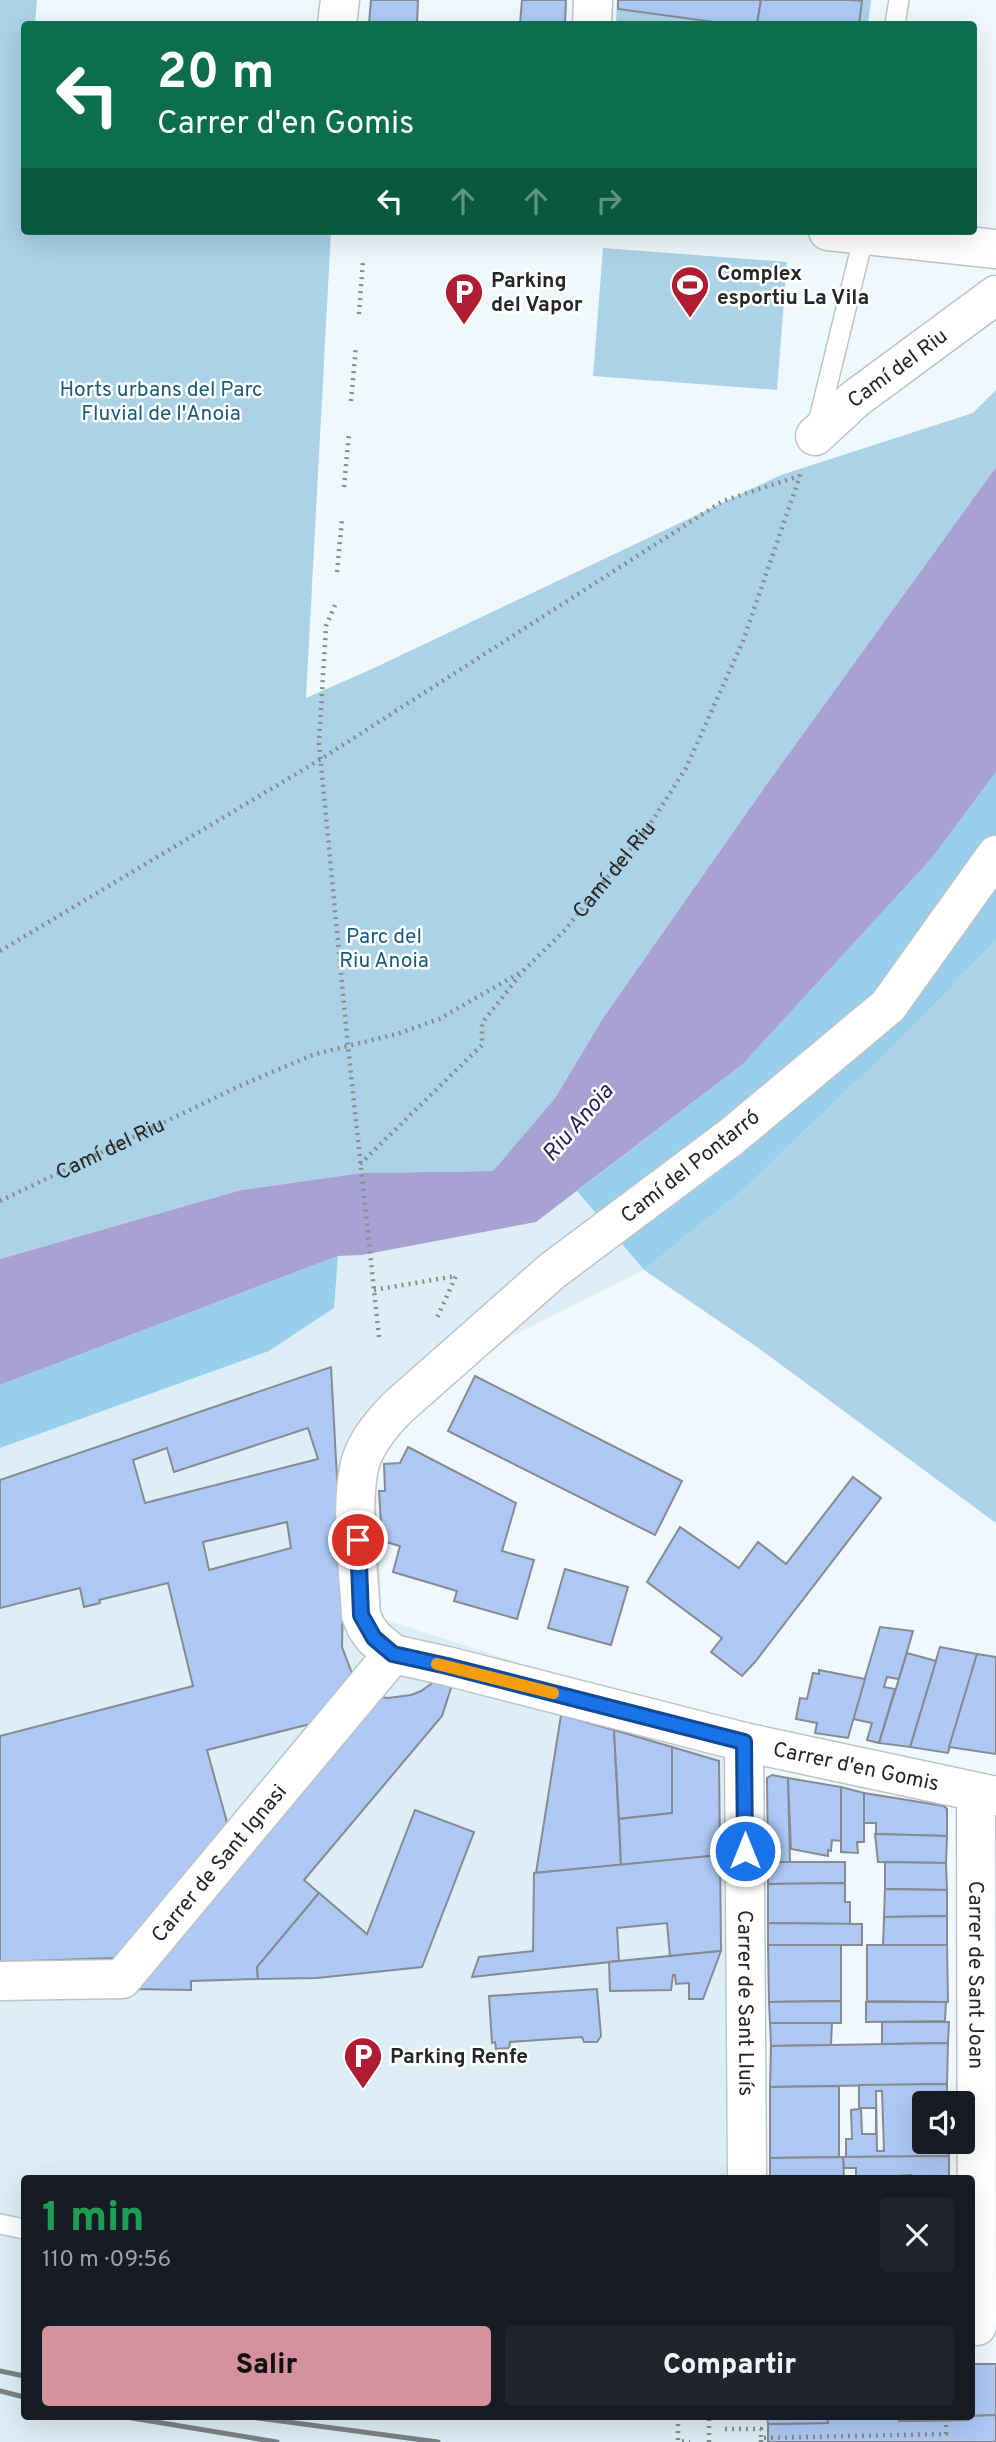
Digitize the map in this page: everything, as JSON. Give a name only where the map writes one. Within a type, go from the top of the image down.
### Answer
[{"type":"street","points":[[337,21],[340,0]]},
{"type":"street","points":[[592,21],[593,0]]},
{"type":"street","points":[[876,235],[996,250]]},
{"type":"street","name":"Camí del Riu","points":[[815,436],[855,399],[996,295]]},
{"type":"street","name":"Camí del Pontarró","points":[[393,1654],[374,1638],[361,1615],[355,1490],[363,1456],[379,1426],[552,1271],[731,1137],[888,1006],[996,855]]},
{"type":"street","name":"Carrer d'en Gomis","points":[[393,1654],[744,1742],[986,1795]]},
{"type":"street","name":"Carrer de Sant Ignasi","points":[[0,1981],[122,1979],[393,1654]]},
{"type":"street","name":"Carrer de Sant Lluís","points":[[744,1742],[747,2175]]},
{"type":"street","name":"Carrer de Sant Joan","points":[[981,2326],[986,1795]]},
{"type":"lane","points":[[896,21],[899,0]]},
{"type":"lane","points":[[815,436],[851,235]]},
{"type":"lane","points":[[0,2224],[21,2228]]},
{"type":"path","points":[[359,314],[363,261]]},
{"type":"path","points":[[351,401],[356,346]]},
{"type":"path","points":[[344,486],[349,433]]},
{"type":"path","name":"Camí del Riu","points":[[0,1201],[244,1084],[315,1054],[397,1034],[439,1019],[523,971],[564,931],[649,826],[686,768],[743,641],[815,436]]},
{"type":"path","points":[[0,950],[321,760],[723,500],[799,476]]},
{"type":"path","points":[[337,572],[342,519]]},
{"type":"path","points":[[335,605],[326,626],[319,743],[379,1337]]},
{"type":"path","points":[[360,1164],[482,1045],[482,1023],[523,971]]},
{"type":"path","points":[[374,1290],[456,1276],[436,1322]]},
{"type":"path","points":[[678,2420],[678,2441],[690,2442]]},
{"type":"path","points":[[709,2420],[709,2442]]},
{"type":"path","points":[[725,2429],[761,2429],[761,2440],[946,2434],[946,2420]]},
{"type":"shaded area","points":[[996,772],[996,941],[903,1037],[741,1192],[644,1270],[577,1191],[743,1064],[932,858]]},
{"type":"shaded area","points":[[577,1191],[644,1270],[451,1367],[375,1452],[382,1619],[724,1728],[726,2175],[21,2175],[21,2420],[975,2420],[975,2364],[996,2364],[996,2442],[0,2442],[0,1448],[269,1351],[334,1308],[338,1256],[362,1255],[536,1222]]},
{"type":"shaded area","points":[[338,1256],[334,1308],[269,1351],[0,1448],[0,1385]]},
{"type":"green space","name":"Parc del Riu Anoia","points":[[0,0],[37,0],[35,21],[21,21],[21,235],[331,235],[306,698],[781,475],[973,413],[996,390],[996,467],[764,788],[603,1018],[555,1098],[493,1171],[361,1173],[241,1190],[0,1259]]},
{"type":"green space","points":[[617,0],[871,0],[868,21],[616,21]]},
{"type":"green space","name":"Complex esportiu La Vila","points":[[603,248],[787,262],[777,390],[593,376]]},
{"type":"green space","points":[[996,941],[996,1523],[757,1347],[644,1270],[741,1192],[903,1037]]},
{"type":"water","name":"Riu Anoia","points":[[996,467],[996,772],[932,858],[743,1064],[536,1222],[362,1255],[338,1256],[0,1385],[0,1259],[241,1190],[361,1173],[493,1171],[555,1098],[603,1018],[764,788]]},
{"type":"building","points":[[371,0],[418,0],[417,21],[369,21]]},
{"type":"building","points":[[522,0],[566,0],[565,21],[520,21]]},
{"type":"building","points":[[618,0],[761,0],[758,21],[707,21],[618,9]]},
{"type":"building","points":[[761,0],[862,1],[859,21],[758,21]]},
{"type":"building","points":[[331,1367],[343,1590],[342,1647],[353,1676],[314,1723],[207,1750],[228,1826],[115,1958],[0,1962],[0,1736],[193,1686],[168,1583],[99,1600],[100,1603],[84,1607],[80,1588],[0,1608],[0,1480]],"holes":[[[308,1428],[318,1459],[145,1503],[133,1460],[167,1448],[174,1472]],[[287,1522],[291,1548],[209,1570],[203,1542]]]},
{"type":"building","points":[[475,1376],[682,1481],[655,1535],[448,1431]]},
{"type":"building","points":[[408,1447],[516,1503],[502,1551],[534,1560],[517,1619],[454,1601],[457,1591],[393,1572],[400,1546],[382,1541],[379,1491],[385,1491],[384,1464],[400,1463]]},
{"type":"building","points":[[853,1477],[881,1498],[742,1676],[711,1652],[722,1638],[647,1582],[680,1527],[739,1568],[758,1542],[786,1564]]},
{"type":"building","points":[[565,1569],[628,1587],[611,1645],[548,1628]]},
{"type":"building","points":[[880,1627],[913,1631],[899,1679],[887,1677],[884,1687],[895,1689],[879,1743],[867,1740],[872,1723],[853,1719]]},
{"type":"building","points":[[940,1647],[977,1654],[948,1753],[910,1747]]},
{"type":"building","points":[[907,1653],[936,1661],[910,1747],[879,1743]]},
{"type":"building","points":[[977,1654],[996,1657],[996,1754],[949,1747]]},
{"type":"building","points":[[819,1670],[865,1679],[848,1738],[815,1733],[817,1723],[796,1719],[800,1698],[807,1699],[813,1673],[819,1674]]},
{"type":"building","points":[[435,1681],[452,1685],[442,1716],[304,1880],[319,1893],[257,1967],[258,1979],[191,1981],[191,1990],[132,1989],[377,1697],[411,1695]]},
{"type":"building","points":[[561,1715],[614,1730],[621,1865],[536,1873]]},
{"type":"building","points":[[614,1730],[672,1747],[672,1813],[619,1819]]},
{"type":"building","points":[[672,1747],[719,1761],[720,1855],[621,1865],[619,1819],[672,1813]]},
{"type":"building","points":[[772,1775],[788,1778],[790,1862],[768,1862],[767,1778]]},
{"type":"building","points":[[788,1778],[841,1787],[841,1841],[832,1840],[828,1856],[791,1849]]},
{"type":"building","points":[[841,1787],[864,1793],[864,1842],[857,1842],[858,1853],[841,1852]]},
{"type":"building","points":[[864,1793],[944,1806],[947,1809],[947,1836],[876,1834],[876,1823],[864,1823]]},
{"type":"building","points":[[415,1810],[474,1832],[422,1967],[317,1978],[258,1979],[257,1967],[319,1893],[367,1934]]},
{"type":"building","points":[[875,1834],[947,1836],[946,1863],[878,1862]]},
{"type":"building","points":[[720,1855],[721,1951],[670,1956],[667,1923],[617,1928],[619,1961],[472,1977],[479,1957],[533,1951],[534,1873]]},
{"type":"building","points":[[768,1862],[845,1862],[845,1883],[768,1884]]},
{"type":"building","points":[[885,1862],[946,1863],[947,1890],[885,1889]]},
{"type":"building","points":[[845,1883],[845,1902],[850,1902],[850,1924],[768,1923],[768,1884]]},
{"type":"building","points":[[885,1889],[947,1890],[947,1916],[884,1917]]},
{"type":"building","points":[[947,1916],[947,1945],[883,1945],[884,1917]]},
{"type":"building","points":[[768,1923],[862,1924],[862,1945],[768,1945]]},
{"type":"building","points":[[768,1945],[841,1945],[841,2001],[769,2002]]},
{"type":"building","points":[[867,1945],[947,1945],[948,2002],[867,2001]]},
{"type":"building","points":[[721,1951],[703,1999],[689,1999],[689,1983],[676,1984],[675,1975],[671,1990],[610,1991],[609,1962]]},
{"type":"building","points":[[597,1989],[601,2036],[597,2042],[584,2042],[582,2037],[510,2042],[509,2048],[496,2049],[495,2042],[492,2043],[489,1996]]},
{"type":"building","points":[[841,2001],[841,2023],[770,2023],[769,2002]]},
{"type":"building","points":[[866,2002],[946,2002],[945,2021],[866,2022]]},
{"type":"building","points":[[882,2022],[949,2022],[948,2043],[882,2044]]},
{"type":"building","points":[[770,2023],[832,2023],[831,2045],[771,2046]]},
{"type":"building","points":[[948,2043],[947,2084],[770,2087],[771,2046]]},
{"type":"building","points":[[947,2084],[947,2091],[912,2091],[912,2154],[949,2156],[846,2157],[846,2139],[852,2139],[851,2110],[859,2109],[859,2085]],"holes":[[[876,2091],[882,2091],[884,2151],[877,2151]],[[861,2108],[876,2108],[876,2134],[862,2134]]]},
{"type":"building","points":[[839,2086],[839,2157],[770,2158],[770,2087]]},
{"type":"building","points":[[949,2156],[949,2175],[856,2175],[856,2168],[844,2168],[843,2157]]},
{"type":"building","points":[[843,2157],[844,2175],[770,2175],[770,2158]]},
{"type":"building","points":[[975,2364],[996,2364],[996,2415],[975,2416]]},
{"type":"building","points":[[996,2415],[996,2442],[768,2442],[768,2424],[828,2423],[827,2420],[975,2420],[975,2416]]},
{"type":"building","points":[[767,2420],[827,2420],[828,2423],[768,2424]]},
{"type":"building","points":[[899,2420],[968,2420],[899,2421]]},
{"type":"railway","points":[[0,2371],[21,2375]]},
{"type":"railway","points":[[0,2391],[21,2396]]},
{"type":"railway","points":[[144,2420],[277,2442]]},
{"type":"railway","points":[[273,2420],[438,2442]]},
{"type":"slow traffic","points":[[437,1664],[553,1693]]},
{"type":"place","name":"Complex esportiu La Vila","points":[[690,319]]},
{"type":"place","name":"Parking del Vapor","points":[[464,326]]},
{"type":"place","name":"Parking Renfe","points":[[363,2090]]},
{"type":"route","points":[[358,1540],[361,1615],[374,1638],[393,1654],[744,1742],[745,1851]]},
{"type":"park label","name":"Horts urbans del Parc Fluvial de l'Anoia","points":[[161,401]]}]
